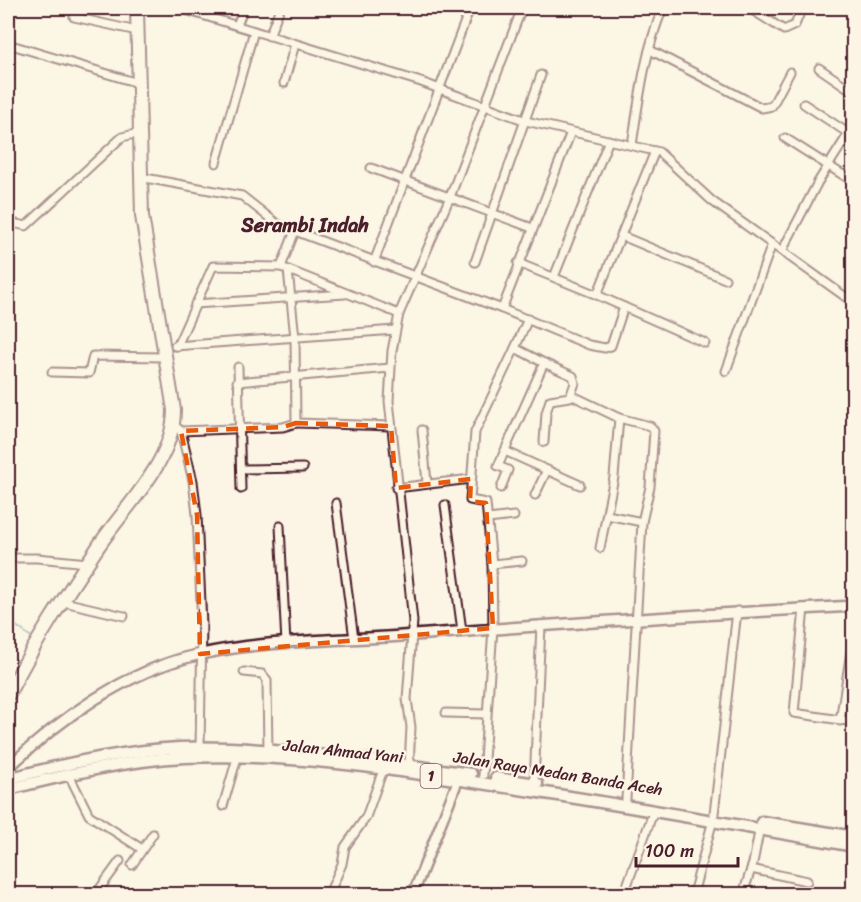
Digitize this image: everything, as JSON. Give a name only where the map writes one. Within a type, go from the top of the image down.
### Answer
[{"type":"highway","points":[[8,695],[48,622],[152,474],[177,428],[142,216],[137,8]]},
{"type":"main road","points":[[8,768],[70,716],[106,692],[147,673],[201,654],[286,644],[493,628],[736,611],[854,606]]},
{"type":"main road","name":"Jalan Raya Medan Banda Aceh","points":[[8,779],[118,755],[200,748],[409,765],[460,776],[483,775],[626,799],[713,817]]},
{"type":"main road","name":"Jalan Ahmad Yani","points":[[8,789],[68,773],[184,757],[237,758],[268,754],[383,770],[460,776],[654,810],[760,825],[854,846]]},
{"type":"main road","name":"1","points":[[760,825],[854,837]]},
{"type":"street","points":[[74,8],[74,17],[137,32]]},
{"type":"street","points":[[179,8],[441,90],[526,121],[655,151],[712,201],[853,300]]},
{"type":"street","points":[[237,26],[244,8]]},
{"type":"street","points":[[269,36],[280,8]]},
{"type":"street","points":[[374,262],[441,90],[470,8]]},
{"type":"street","points":[[409,765],[411,727],[407,699],[413,635],[391,426],[390,368],[395,330],[399,314],[450,196],[522,8]]},
{"type":"street","points":[[632,145],[639,95],[663,8]]},
{"type":"street","points":[[749,8],[784,30],[795,25],[802,8]]},
{"type":"street","points":[[216,163],[254,31]]},
{"type":"street","points":[[8,44],[138,82]]},
{"type":"street","points":[[284,84],[296,44]]},
{"type":"street","points":[[650,50],[762,108],[772,106],[790,72]]},
{"type":"street","points":[[819,68],[854,92]]},
{"type":"street","points":[[475,262],[542,75]]},
{"type":"street","points":[[804,104],[851,136]]},
{"type":"street","points":[[782,251],[829,164],[851,136],[854,125]]},
{"type":"street","points":[[502,309],[518,263],[571,132]]},
{"type":"street","points":[[8,222],[22,227],[26,226],[122,138],[139,133]]},
{"type":"street","points":[[785,138],[854,182]]},
{"type":"street","points":[[554,277],[609,140]]},
{"type":"street","points":[[597,295],[655,151]]},
{"type":"street","points":[[371,168],[532,228]]},
{"type":"street","points":[[140,177],[242,196],[276,223],[590,345],[605,348],[611,346],[624,307]]},
{"type":"street","points":[[295,231],[285,269],[292,298],[295,338],[296,423]]},
{"type":"street","points":[[622,236],[725,279]]},
{"type":"street","points":[[726,371],[772,244]]},
{"type":"street","points":[[518,263],[705,343]]},
{"type":"street","points":[[177,346],[213,266],[285,269],[399,314]]},
{"type":"street","points":[[195,304],[350,294]]},
{"type":"street","points":[[483,775],[493,628],[492,564],[485,502],[471,502],[475,432],[528,319]]},
{"type":"street","points":[[52,372],[89,373],[93,356],[165,353],[177,346],[395,330]]},
{"type":"street","points":[[515,348],[574,378],[571,395],[568,398],[550,400],[546,413],[544,442]]},
{"type":"street","points":[[501,488],[508,470],[498,466],[544,363]]},
{"type":"street","points":[[237,367],[241,489]]},
{"type":"street","points":[[237,382],[390,368]]},
{"type":"street","points":[[571,395],[619,418],[650,426],[654,431],[650,487],[642,522],[626,799]]},
{"type":"street","points":[[600,548],[614,477],[619,418]]},
{"type":"street","points":[[200,748],[201,654],[197,515],[193,481],[177,428],[283,427],[296,423],[391,426]]},
{"type":"street","points":[[422,430],[427,483]]},
{"type":"street","points":[[505,451],[580,485]]},
{"type":"street","points":[[241,469],[303,468]]},
{"type":"street","points":[[535,495],[547,470]]},
{"type":"street","points":[[396,488],[471,479]]},
{"type":"street","points":[[336,503],[354,639]]},
{"type":"street","points":[[445,505],[462,631]]},
{"type":"street","points":[[607,515],[642,522]]},
{"type":"street","points":[[488,519],[514,516]]},
{"type":"street","points":[[280,526],[286,644]]},
{"type":"street","points":[[8,558],[37,558],[88,563]]},
{"type":"street","points":[[492,564],[522,561]]},
{"type":"street","points":[[64,602],[124,616]]},
{"type":"street","points":[[804,608],[793,711],[796,714],[854,722]]},
{"type":"street","points":[[693,894],[713,817],[736,611]]},
{"type":"street","points":[[534,784],[541,625]]},
{"type":"street","points":[[840,721],[854,632]]},
{"type":"street","points":[[244,672],[262,674],[267,680],[268,754]]},
{"type":"street","points":[[446,713],[486,714]]},
{"type":"street","points":[[223,806],[237,758]]},
{"type":"street","points":[[329,894],[342,864],[345,847],[366,817],[383,770]]},
{"type":"street","points":[[68,773],[89,815],[142,849]]},
{"type":"street","points":[[413,894],[460,776]]},
{"type":"street","points":[[624,894],[654,810]]},
{"type":"street","points":[[743,894],[752,869],[760,825]]},
{"type":"street","points":[[132,865],[153,834]]},
{"type":"street","points":[[96,894],[120,861]]},
{"type":"street","points":[[752,869],[807,881]]},
{"type":"highlighted area","points":[[296,423],[391,426],[396,488],[471,479],[470,501],[486,503],[493,628],[200,654],[197,515],[181,431],[283,427]]},
{"type":"waterway","points":[[8,620],[30,636]]},
{"type":"district","name":"Serambi Indah","points":[[305,225]]}]
